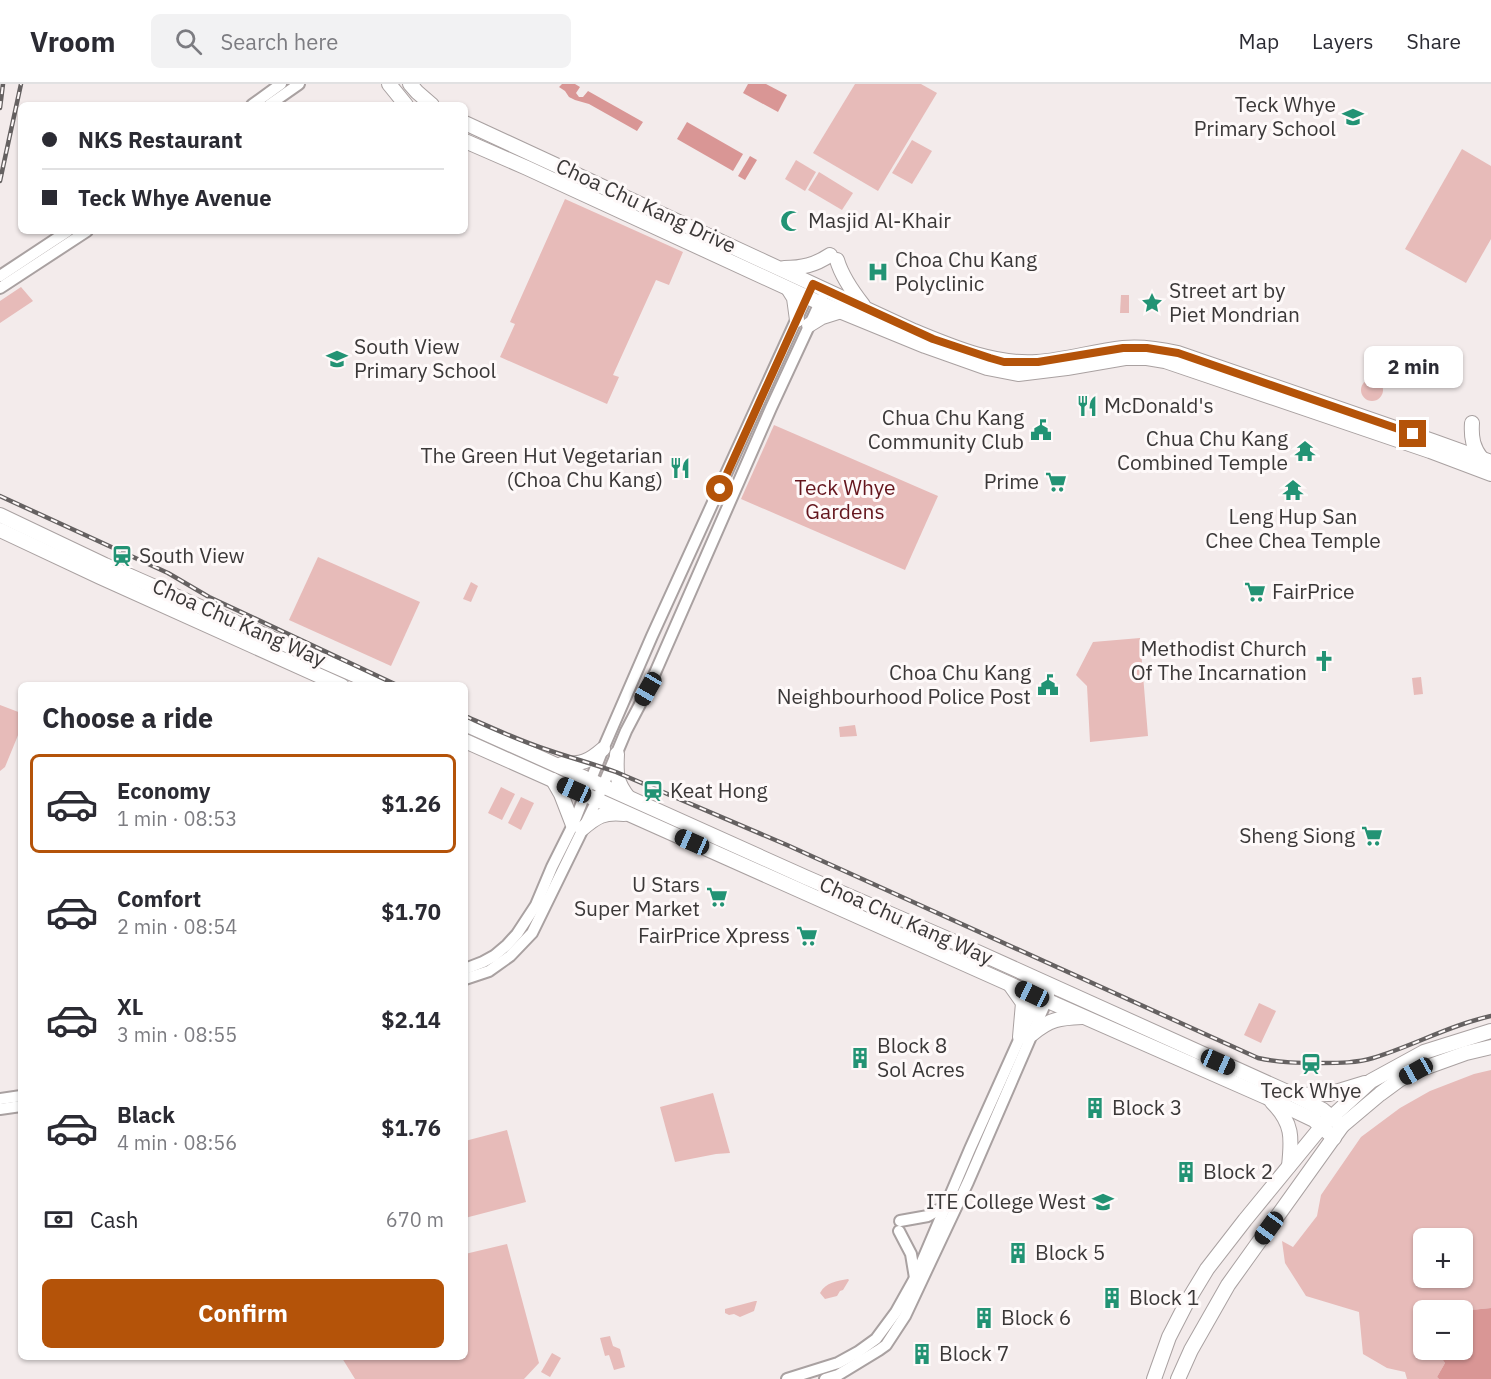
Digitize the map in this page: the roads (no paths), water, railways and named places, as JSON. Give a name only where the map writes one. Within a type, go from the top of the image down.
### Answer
[{"type":"main road","points":[[389,84],[404,102]]},
{"type":"main road","points":[[410,84],[429,102]]},
{"type":"main road","name":"Choa Chu Kang Drive","points":[[468,124],[933,339],[990,358],[1004,362],[1038,362],[1123,348],[1147,348],[1178,353],[1487,461]]},
{"type":"main road","name":"Choa Chu Kang Drive","points":[[468,142],[789,290],[925,346],[987,368],[1018,374],[1125,358],[1147,358],[1173,363],[1491,474]]},
{"type":"main road","points":[[779,268],[804,267],[834,258],[863,306]]},
{"type":"main road","points":[[789,290],[803,323],[841,311]]},
{"type":"main road","points":[[1472,423],[1473,444],[1476,452],[1487,461]]},
{"type":"main road","name":"Choa Chu Kang Way","points":[[0,515],[105,565],[371,682]]},
{"type":"main road","name":"Choa Chu Kang Way","points":[[0,530],[333,682]]},
{"type":"main road","name":"Choa Chu Kang Way","points":[[468,725],[1294,1095],[1323,1110],[1332,1127]]},
{"type":"main road","name":"Choa Chu Kang Way","points":[[468,742],[1332,1127]]},
{"type":"main road","points":[[557,765],[580,763],[610,751],[620,787],[628,797]]},
{"type":"main road","points":[[553,780],[578,827],[601,815],[617,813],[632,815]]},
{"type":"main road","points":[[1010,984],[1023,1003],[1026,1036],[1045,1023],[1065,1018],[1084,1017]]},
{"type":"main road","points":[[1294,1095],[1329,1094],[1371,1081],[1424,1052],[1491,1031]]},
{"type":"main road","points":[[1154,1379],[1169,1337],[1207,1269],[1289,1166],[1332,1127],[1399,1080],[1416,1071],[1466,1053],[1491,1047]]},
{"type":"main road","points":[[1178,1379],[1191,1350],[1228,1285],[1332,1127],[1371,1081]]},
{"type":"main road","points":[[1266,1096],[1280,1110],[1289,1127],[1291,1144],[1289,1166]]},
{"type":"street","points":[[256,102],[281,84]]},
{"type":"street","points":[[273,102],[299,84]]},
{"type":"street","points":[[0,276],[63,234]]},
{"type":"street","points":[[0,288],[82,234]]},
{"type":"street","points":[[468,979],[489,971],[510,956],[526,940],[540,918],[610,751],[652,636],[820,287]]},
{"type":"street","points":[[610,751],[648,689],[771,408],[803,323]]},
{"type":"street","points":[[468,968],[494,956],[518,934],[536,905],[552,867],[578,827]]},
{"type":"street","points":[[787,1379],[838,1363],[876,1340],[884,1338],[905,1316],[968,1182],[1048,984]]},
{"type":"street","points":[[825,1379],[855,1366],[879,1350],[915,1278],[970,1149],[1026,1036]]},
{"type":"street","points":[[0,1099],[18,1096]]},
{"type":"street","points":[[0,1109],[18,1106]]},
{"type":"street","points":[[915,1278],[911,1254],[899,1226],[928,1216],[947,1206]]},
{"type":"railway","points":[[0,108],[3,84]]},
{"type":"railway","points":[[0,181],[21,84]]},
{"type":"railway","points":[[0,496],[168,573],[209,597],[390,682]]},
{"type":"railway","points":[[468,717],[527,743],[616,772],[787,845],[1258,1058],[1298,1063],[1361,1061],[1491,1016]]},
{"type":"place","name":"Teck Whye Primary School","points":[[1353,117]]},
{"type":"place","name":"Masjid Al-Khair","points":[[791,221]]},
{"type":"place","name":"Choa Chu Kang Polyclinic","points":[[878,272]]},
{"type":"place","name":"Street art by Piet Mondrian","points":[[1152,303]]},
{"type":"place","name":"South View Primary School","points":[[337,359]]},
{"type":"place","name":"McDonald's","points":[[1087,406]]},
{"type":"place","name":"Chua Chu Kang Community Club","points":[[1041,430]]},
{"type":"place","name":"Chua Chu Kang Combined Temple","points":[[1305,451]]},
{"type":"place","name":"The Green Hut Vegetarian (Choa Chu Kang)","points":[[680,468]]},
{"type":"place","name":"Prime","points":[[1056,482]]},
{"type":"place","name":"Leng Hup San Chee Chea Temple","points":[[1293,490]]},
{"type":"place","name":"South View","points":[[122,556]]},
{"type":"place","name":"FairPrice","points":[[1255,592]]},
{"type":"place","name":"Methodist Church Of The Incarnation","points":[[1324,661]]},
{"type":"place","name":"Choa Chu Kang Neighbourhood Police Post","points":[[1048,685]]},
{"type":"place","name":"Keat Hong","points":[[653,791]]},
{"type":"place","name":"Sheng Siong","points":[[1372,836]]},
{"type":"place","name":"U Stars Super Market","points":[[717,897]]},
{"type":"place","name":"FairPrice Xpress","points":[[807,936]]},
{"type":"place","name":"Block 8 Sol Acres","points":[[860,1058]]},
{"type":"place","name":"Teck Whye","points":[[1311,1064]]},
{"type":"place","name":"Block 3","points":[[1095,1108]]},
{"type":"place","name":"Block 2","points":[[1186,1172]]},
{"type":"place","name":"ITE College West","points":[[1103,1202]]},
{"type":"place","name":"Block 5","points":[[1018,1253]]},
{"type":"place","name":"Block 1","points":[[1112,1298]]},
{"type":"place","name":"Block 6","points":[[984,1318]]},
{"type":"place","name":"Block 7","points":[[922,1354]]},
{"type":"park label","name":"Teck Whye Gardens","points":[[845,500]]}]
